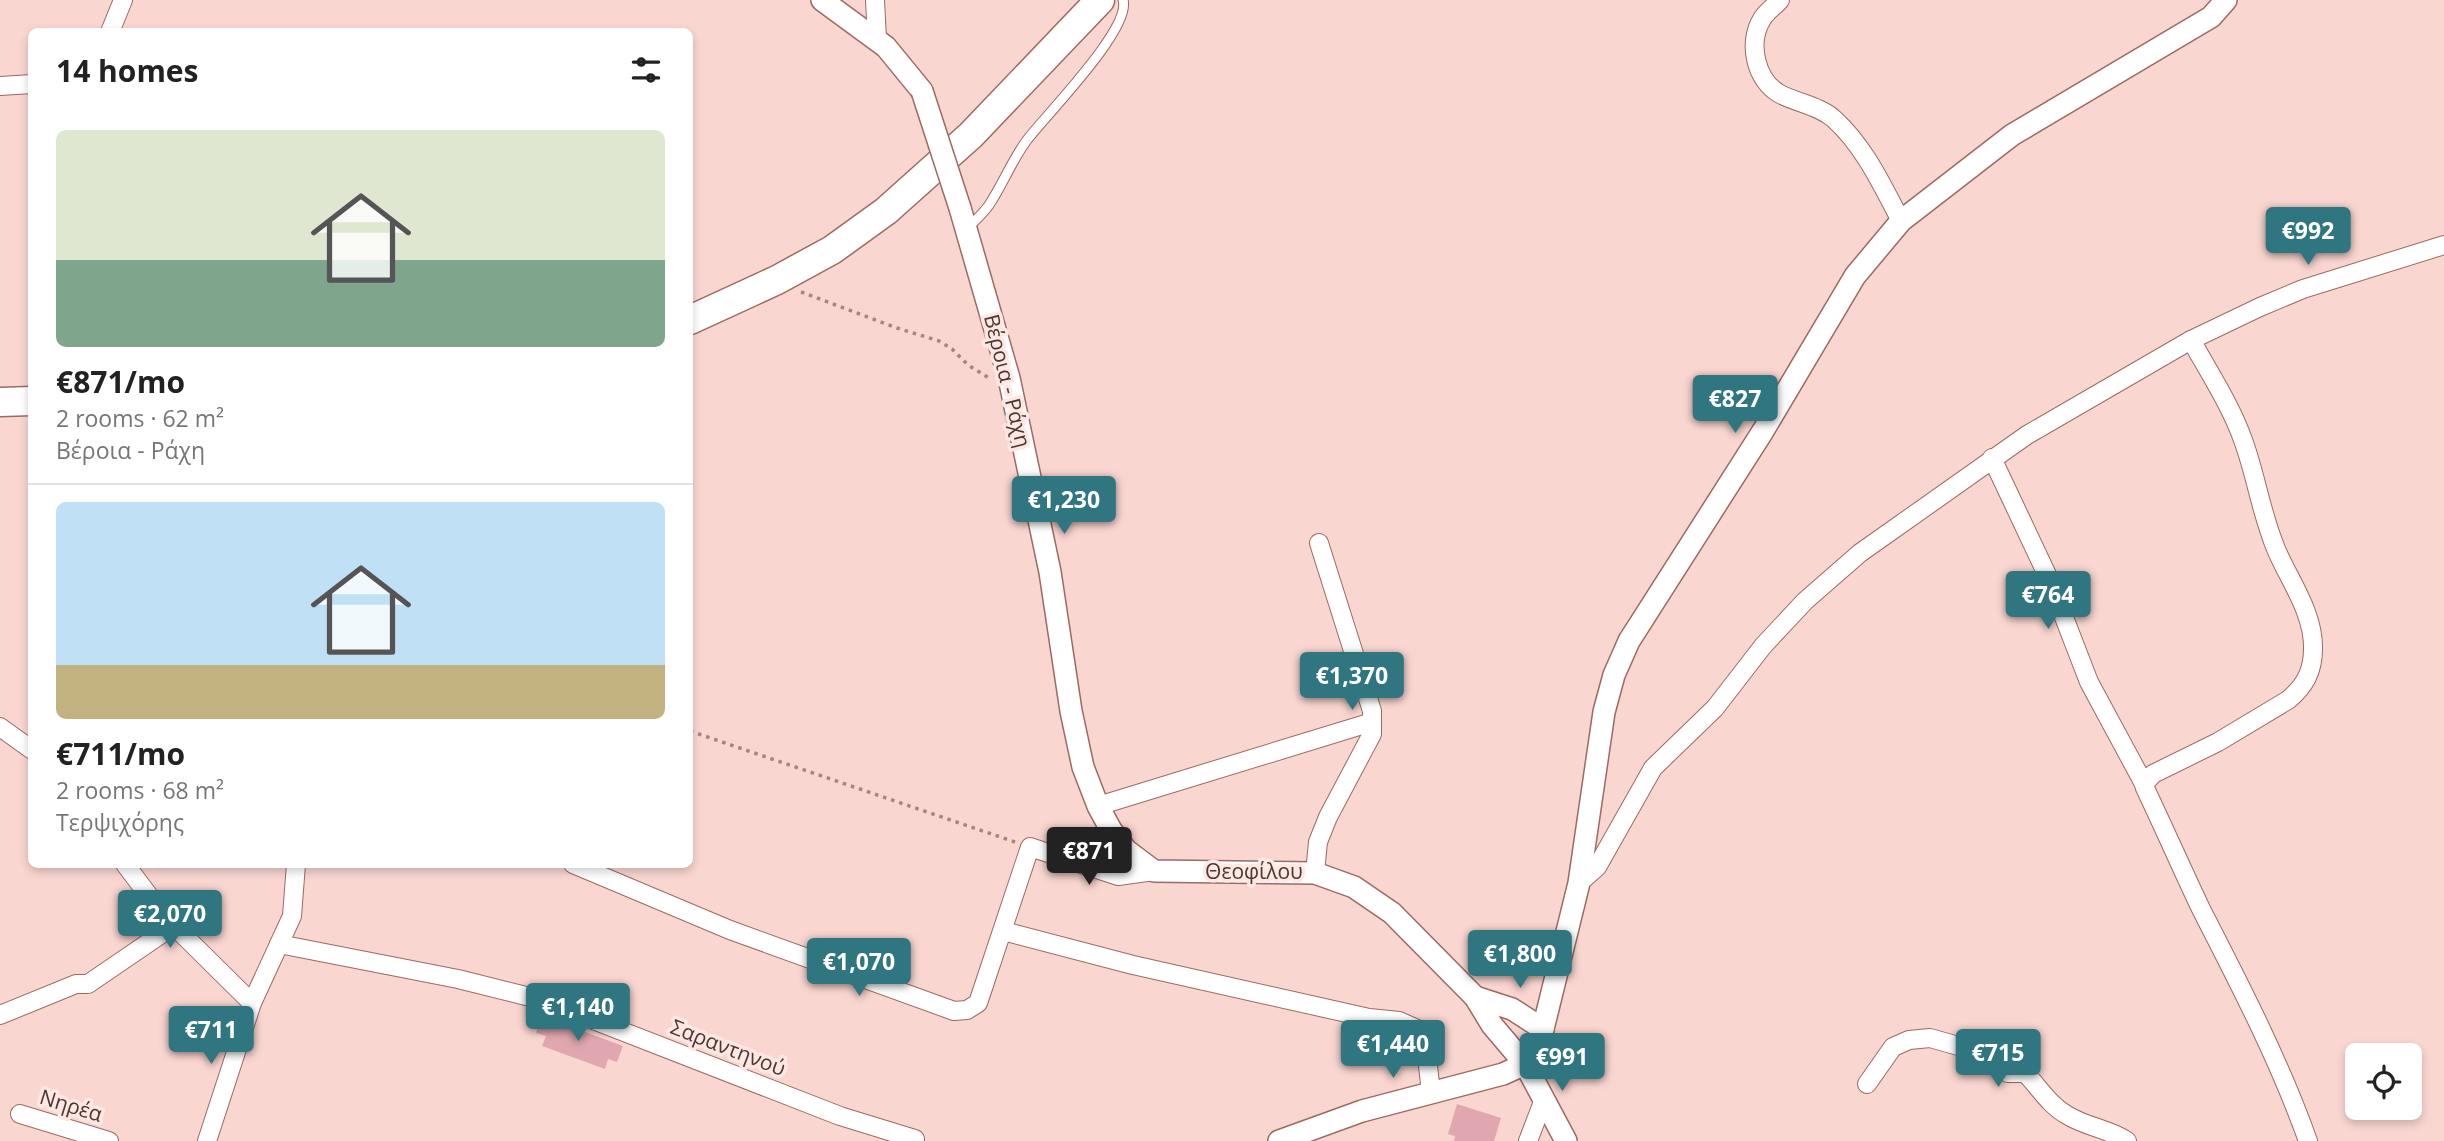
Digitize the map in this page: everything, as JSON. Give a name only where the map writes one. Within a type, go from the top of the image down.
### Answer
[{"type":"main road","points":[[693,319],[777,280],[832,250],[886,211],[971,135],[1100,0]]},
{"type":"main road","points":[[0,401],[28,401]]},
{"type":"street","points":[[112,28],[124,0]]},
{"type":"street","name":"Βέροια - Ράχη","points":[[822,0],[886,47],[922,91],[960,208],[1009,378],[1050,572],[1081,756],[1098,806],[1111,830],[1126,850],[1154,871]]},
{"type":"street","points":[[875,0],[877,39]]},
{"type":"street","points":[[1780,0],[1761,19],[1754,41],[1756,59],[1765,82],[1779,94],[1832,116],[1874,169],[1901,221]]},
{"type":"street","points":[[1295,1139],[1362,1111],[1503,1074],[1525,1064],[1537,1047],[1543,1029],[1579,883],[1604,712],[1614,675],[1629,641],[1763,431],[1855,276],[1901,221],[2012,135],[2211,18],[2226,0]]},
{"type":"street","points":[[0,86],[28,84]]},
{"type":"street","points":[[1579,883],[1597,866],[1653,768],[1715,708],[1763,646],[1805,601],[1860,553],[2027,435],[2191,340],[2260,306],[2303,289],[2444,245]]},
{"type":"street","points":[[2144,783],[2153,774],[2218,742],[2288,700],[2299,691],[2312,665],[2313,646],[2307,617],[2276,549],[2258,497],[2242,436],[2191,340]]},
{"type":"street","points":[[1992,458],[2050,581],[2089,682],[2144,783],[2200,906],[2252,1007],[2308,1141]]},
{"type":"street","points":[[1315,873],[1318,842],[1328,817],[1372,734],[1372,711],[1319,543]]},
{"type":"street","points":[[1098,806],[1372,722]]},
{"type":"street","points":[[0,727],[28,747]]},
{"type":"street","points":[[583,868],[730,930],[954,1011],[967,1010],[978,1003],[1030,847],[1118,876],[1154,871]]},
{"type":"street","points":[[128,868],[173,926],[253,1003]]},
{"type":"street","points":[[207,1141],[253,1003],[292,916],[296,868]]},
{"type":"street","name":"Θεοφίλου","points":[[1154,871],[1315,873],[1354,887],[1392,913],[1475,998],[1492,1025],[1525,1064],[1566,1141]]},
{"type":"street","points":[[0,1014],[76,984],[88,984],[173,926]]},
{"type":"street","points":[[1003,931],[1147,968],[1369,1018],[1399,1021],[1417,1029],[1426,1049],[1431,1092]]},
{"type":"street","name":"Σαραντηνού","points":[[279,944],[458,979],[542,1000],[840,1116],[915,1139]]},
{"type":"street","name":"Θεοφίλου","points":[[1475,998],[1512,1009],[1543,1029]]},
{"type":"street","points":[[1867,1084],[1893,1047],[1930,1038],[1976,1051],[2008,1073],[2025,1073],[2048,1101],[2067,1115],[2087,1125],[2112,1132],[2127,1141]]},
{"type":"street","points":[[1528,1141],[1543,1102]]},
{"type":"street","name":"Νηρέα","points":[[20,1114],[109,1141]]},
{"type":"lane","points":[[965,230],[988,208],[1010,163],[1076,84],[1105,44],[1122,18],[1125,6],[1123,0]]},
{"type":"path","points":[[777,280],[807,295],[939,341],[982,375],[993,379],[1009,378]]},
{"type":"path","points":[[693,732],[1030,847]]},
{"type":"building","points":[[542,1016],[623,1046],[617,1062],[608,1059],[605,1069],[542,1046],[546,1036],[536,1033]]},
{"type":"building","points":[[1457,1104],[1501,1118],[1494,1141],[1454,1141],[1455,1136],[1448,1134]]}]
